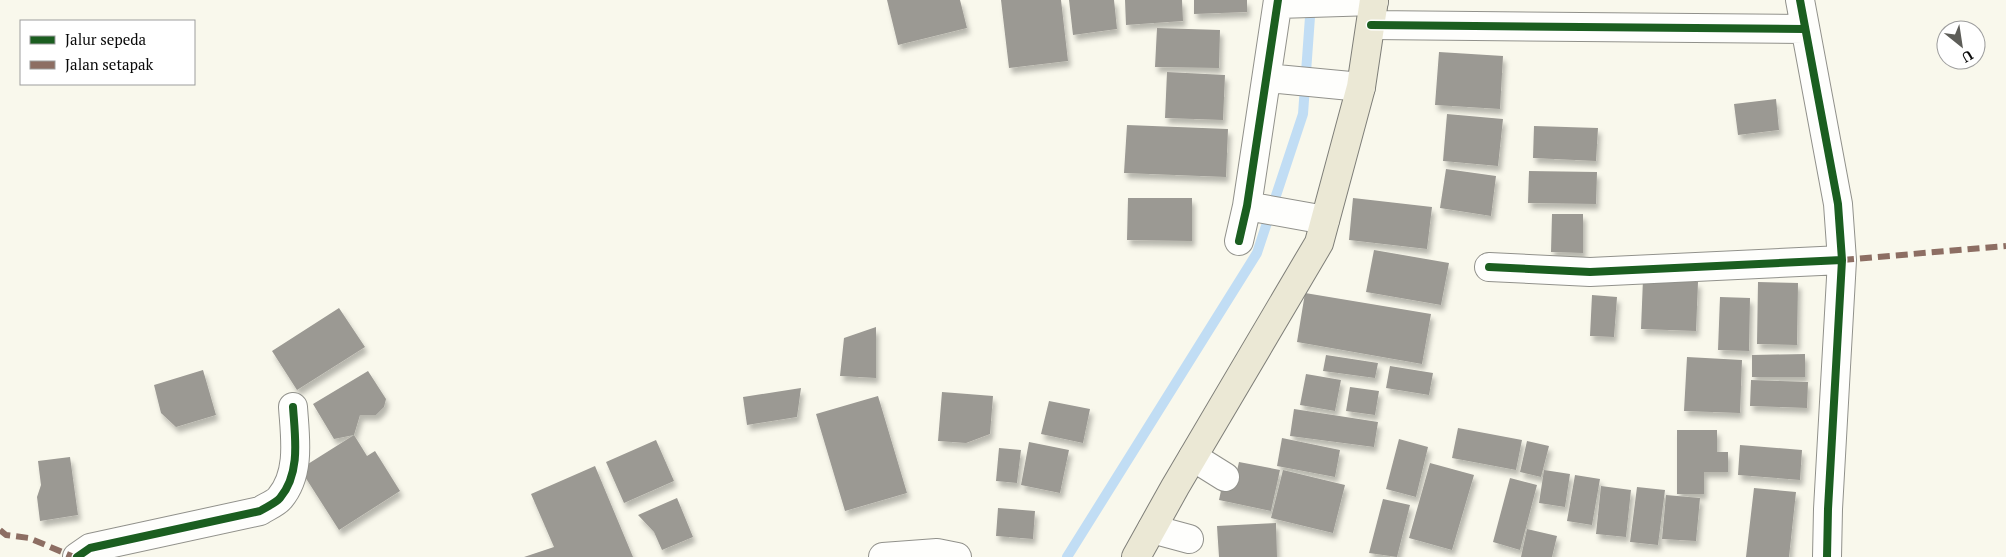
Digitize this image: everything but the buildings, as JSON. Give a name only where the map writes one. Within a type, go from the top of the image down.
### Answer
[{"type":"main road","points":[[1136,557],[1319,243],[1314,218],[1351,86],[1367,7]]},
{"type":"street","points":[[1800,0],[1838,204],[1842,260],[1827,557]]},
{"type":"street","points":[[1239,241],[1253,207],[1279,80],[1283,3],[1804,29]]},
{"type":"street","points":[[1279,80],[1351,86]]},
{"type":"street","points":[[1253,207],[1314,218]]},
{"type":"street","points":[[1489,267],[1590,272],[1842,260]]},
{"type":"street","points":[[77,557],[90,548],[260,511],[279,499],[293,475],[294,437],[292,407]]},
{"type":"street","points":[[1193,457],[1224,477]]},
{"type":"street","points":[[1152,529],[1190,539]]},
{"type":"street","points":[[883,557],[937,553],[957,557]]},
{"type":"waterway","points":[[1067,557],[1257,253],[1303,114],[1311,3]]},
{"type":"marked path","points":[[1842,260],[2006,246]]},
{"type":"marked path","points":[[0,530],[6,535],[29,538],[74,557]]},
{"type":"cycle path","points":[[1239,241],[1247,206],[1278,0]]},
{"type":"cycle path","points":[[1800,0],[1838,204],[1842,260],[1827,557]]},
{"type":"cycle path","points":[[1371,25],[1804,29]]},
{"type":"cycle path","points":[[1489,267],[1590,272],[1842,260]]},
{"type":"cycle path","points":[[77,557],[90,548],[260,511],[276,502],[287,488],[294,466],[293,407]]}]
